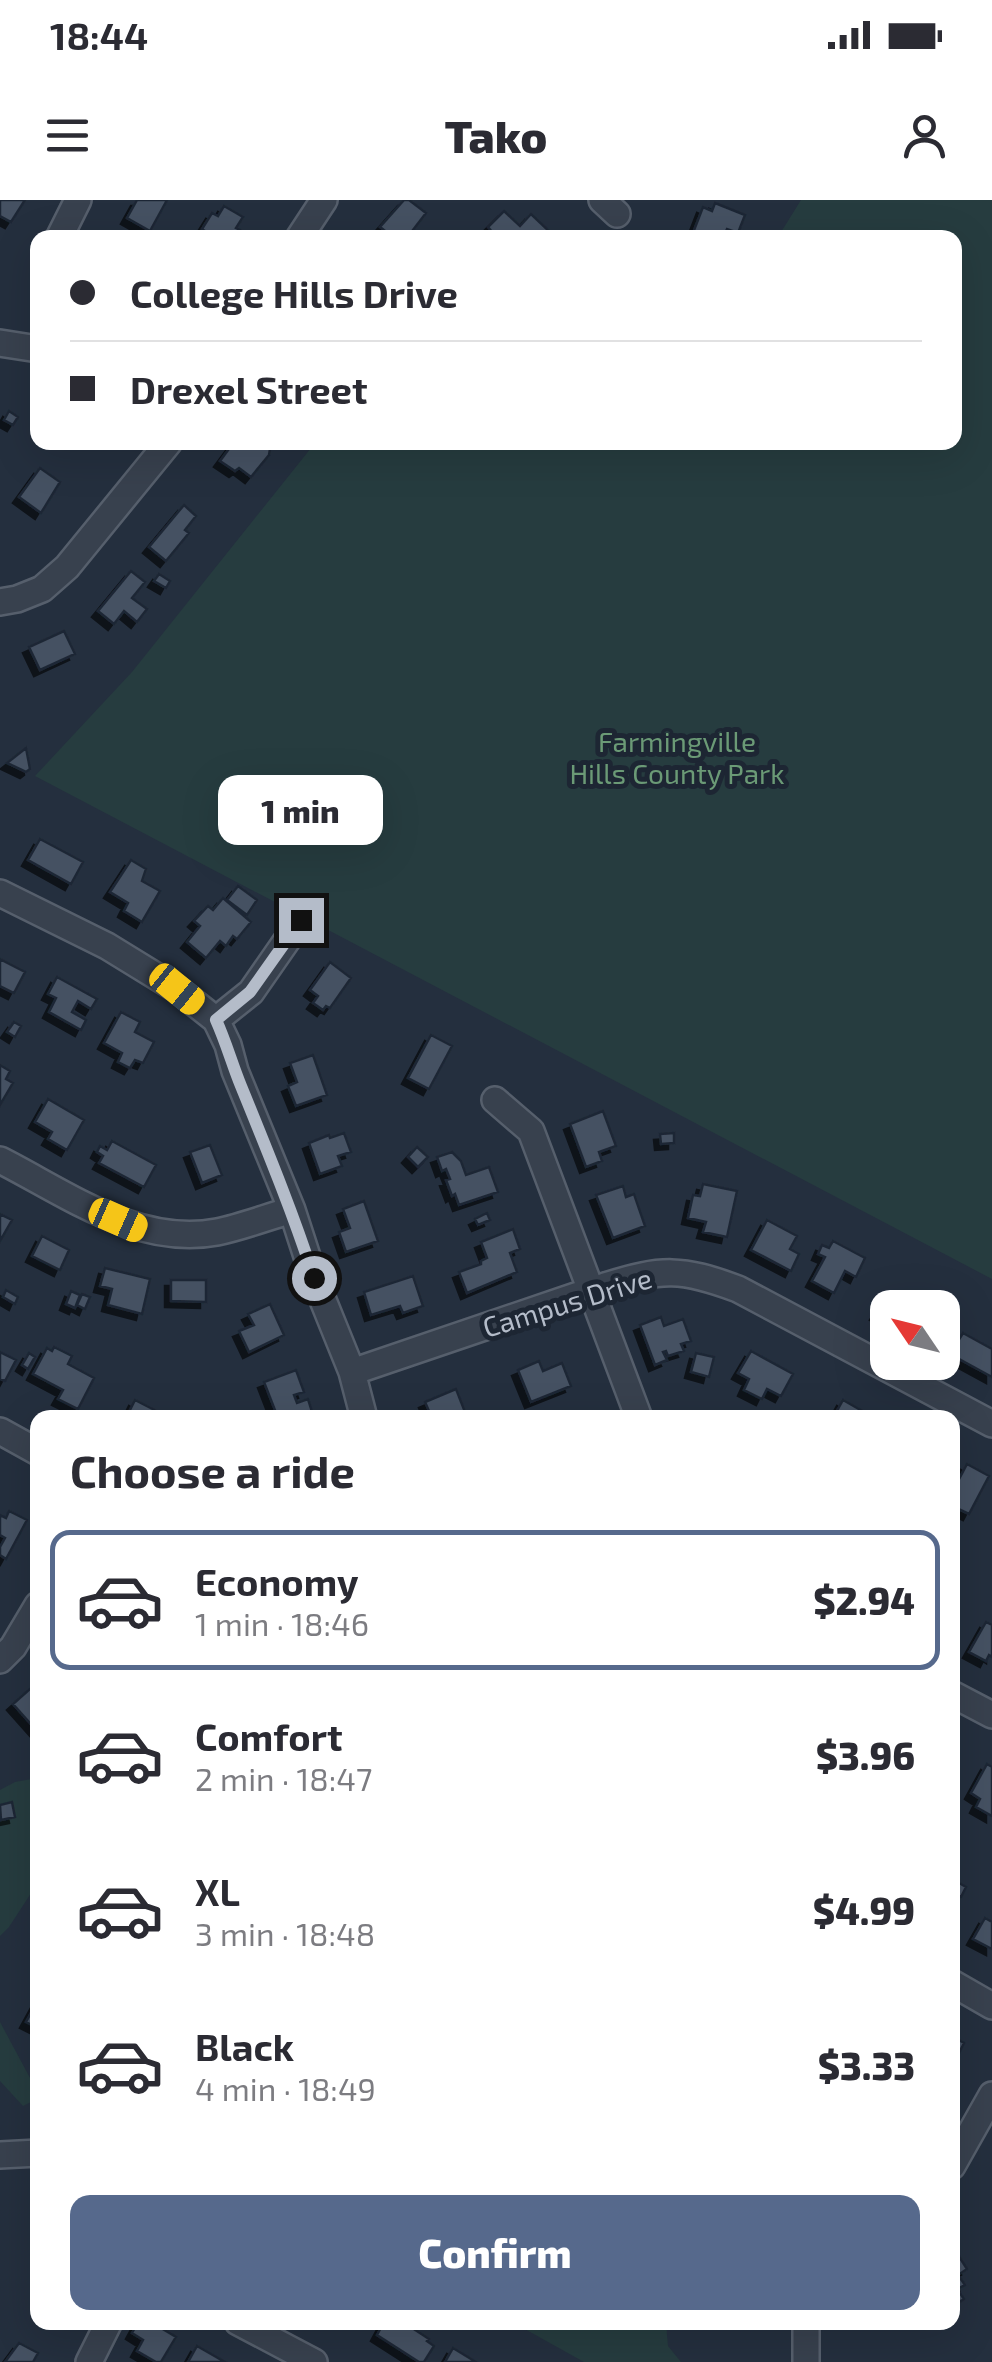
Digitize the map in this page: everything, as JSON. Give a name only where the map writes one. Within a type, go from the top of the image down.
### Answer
[{"type":"street","points":[[63,230],[78,200]]},
{"type":"street","points":[[304,230],[324,200]]},
{"type":"street","points":[[0,343],[30,343]]},
{"type":"street","points":[[0,602],[17,600],[42,589],[67,567],[162,450]]},
{"type":"street","points":[[0,893],[108,946],[177,989],[216,1020],[292,1210],[352,1372],[362,1410]]},
{"type":"street","points":[[216,1020],[250,992],[301,920]]},
{"type":"street","points":[[495,1100],[530,1132],[636,1410]]},
{"type":"street","points":[[0,1160],[139,1229],[177,1234],[216,1232],[292,1210]]},
{"type":"street","name":"Campus Drive","points":[[352,1372],[636,1276],[674,1272],[701,1276],[738,1289],[992,1424]]},
{"type":"street","points":[[0,1431],[30,1448]]},
{"type":"street","points":[[0,1660],[30,1618]]},
{"type":"street","points":[[960,1698],[992,1715]]},
{"type":"street","points":[[960,1988],[992,2006]]},
{"type":"street","points":[[960,2152],[992,2095]]},
{"type":"street","points":[[0,2154],[30,2153]]},
{"type":"street","points":[[89,2362],[105,2330]]},
{"type":"street","points":[[252,2330],[303,2359]]},
{"type":"street","points":[[806,2330],[806,2362]]},
{"type":"green space","name":"Farmingville Hills County Park","points":[[801,200],[992,200],[992,1279],[35,776],[132,672],[309,450],[962,450],[962,230],[782,230]]},
{"type":"green space","points":[[30,1779],[30,1895],[0,1936],[0,1790]]},
{"type":"green space","points":[[0,2022],[30,2078],[30,2102],[23,2106],[0,2081]]},
{"type":"green space","points":[[527,2330],[667,2330],[668,2346],[681,2362],[584,2362]]},
{"type":"building","points":[[0,200],[25,200],[11,222],[0,216]]},
{"type":"building","points":[[137,200],[167,200],[151,230],[127,218]]},
{"type":"building","points":[[404,200],[426,213],[413,230],[380,227]]},
{"type":"building","points":[[715,203],[745,215],[739,230],[694,230],[703,207],[712,211]]},
{"type":"building","points":[[224,206],[243,217],[236,228],[240,230],[202,229],[212,213],[218,216]]},
{"type":"building","points":[[504,211],[520,226],[531,214],[548,230],[490,230],[488,227]]},
{"type":"building","points":[[9,411],[18,417],[13,425],[4,420]]},
{"type":"building","points":[[228,450],[270,450],[251,477],[220,461]]},
{"type":"building","points":[[40,468],[60,482],[41,513],[19,497]]},
{"type":"building","points":[[184,505],[196,516],[185,530],[189,533],[166,561],[149,547]]},
{"type":"building","points":[[131,571],[145,582],[132,598],[147,609],[137,622],[124,611],[114,624],[98,611]]},
{"type":"building","points":[[159,574],[170,581],[166,588],[154,581]]},
{"type":"building","points":[[64,631],[75,654],[40,670],[29,647]]},
{"type":"building","points":[[26,748],[30,769],[26,772],[7,763]]},
{"type":"building","points":[[40,839],[83,862],[71,884],[28,860]]},
{"type":"building","points":[[131,860],[146,869],[142,881],[160,891],[142,922],[124,911],[128,903],[110,892]]},
{"type":"building","points":[[238,886],[257,900],[247,915],[227,900]]},
{"type":"building","points":[[223,898],[251,922],[226,946],[220,941],[206,958],[187,942],[200,926],[194,921],[208,906],[213,910]]},
{"type":"building","points":[[0,959],[25,972],[14,993],[0,986]]},
{"type":"building","points":[[330,962],[351,978],[330,1008],[326,1006],[323,1010],[313,1003],[318,996],[310,990]]},
{"type":"building","points":[[57,977],[97,999],[91,1009],[78,1001],[72,1012],[86,1020],[81,1030],[49,1012],[56,998],[48,994]]},
{"type":"building","points":[[121,1012],[140,1022],[135,1032],[154,1042],[143,1063],[135,1060],[130,1068],[118,1062],[122,1053],[104,1043]]},
{"type":"building","points":[[14,1022],[21,1026],[15,1037],[7,1032]]},
{"type":"building","points":[[431,1035],[452,1046],[429,1089],[408,1078]]},
{"type":"building","points":[[313,1055],[327,1095],[296,1106],[288,1086],[297,1082],[290,1063]]},
{"type":"building","points":[[0,1065],[10,1071],[6,1079],[13,1083],[0,1105]]},
{"type":"building","points":[[48,1099],[84,1120],[67,1150],[48,1139],[52,1132],[35,1122]]},
{"type":"building","points":[[603,1111],[616,1146],[599,1152],[602,1161],[586,1167],[570,1124]]},
{"type":"building","points":[[344,1133],[351,1152],[338,1156],[342,1166],[320,1174],[309,1143]]},
{"type":"building","points":[[674,1133],[674,1143],[661,1144],[660,1134]]},
{"type":"building","points":[[112,1141],[156,1165],[144,1187],[99,1163],[103,1156],[97,1152],[100,1146],[107,1150]]},
{"type":"building","points":[[210,1145],[222,1175],[202,1183],[190,1152]]},
{"type":"building","points":[[417,1147],[428,1157],[418,1167],[408,1157]]},
{"type":"building","points":[[452,1152],[461,1161],[466,1175],[489,1167],[498,1192],[459,1205],[446,1180],[450,1179],[446,1169],[442,1171],[437,1157]]},
{"type":"building","points":[[703,1184],[737,1191],[727,1237],[703,1232],[706,1222],[688,1218],[693,1195],[700,1196]]},
{"type":"building","points":[[623,1186],[626,1197],[634,1194],[645,1226],[613,1238],[596,1195]]},
{"type":"building","points":[[364,1201],[378,1241],[346,1252],[339,1232],[350,1228],[343,1209]]},
{"type":"building","points":[[487,1213],[490,1220],[478,1225],[475,1219]]},
{"type":"building","points":[[0,1214],[12,1220],[0,1241]]},
{"type":"building","points":[[767,1220],[797,1236],[790,1249],[799,1254],[791,1271],[751,1250]]},
{"type":"building","points":[[513,1229],[520,1249],[510,1253],[517,1272],[467,1293],[459,1272],[487,1258],[481,1242]]},
{"type":"building","points":[[42,1236],[69,1250],[60,1270],[32,1256]]},
{"type":"building","points":[[833,1241],[865,1258],[856,1277],[845,1271],[834,1293],[812,1281],[825,1257],[818,1254],[822,1245],[829,1248]]},
{"type":"building","points":[[105,1268],[150,1279],[142,1314],[108,1305],[112,1289],[100,1286]]},
{"type":"building","points":[[413,1276],[423,1306],[403,1313],[400,1306],[371,1315],[364,1292]]},
{"type":"building","points":[[171,1280],[206,1280],[206,1302],[171,1301]]},
{"type":"building","points":[[6,1290],[18,1297],[15,1304],[3,1297]]},
{"type":"building","points":[[71,1291],[80,1295],[75,1308],[66,1304]]},
{"type":"building","points":[[82,1294],[90,1297],[85,1309],[77,1305]]},
{"type":"building","points":[[270,1304],[284,1335],[249,1352],[239,1331],[254,1325],[248,1314]]},
{"type":"building","points":[[661,1317],[664,1326],[683,1319],[691,1341],[681,1344],[684,1351],[668,1356],[663,1352],[667,1360],[655,1365],[640,1325]]},
{"type":"building","points":[[963,1333],[992,1349],[992,1377],[960,1359]]},
{"type":"building","points":[[54,1347],[72,1356],[68,1364],[94,1378],[78,1409],[58,1399],[63,1390],[33,1374],[47,1348],[52,1351]]},
{"type":"building","points":[[751,1351],[793,1374],[781,1396],[767,1389],[762,1399],[744,1390],[749,1379],[738,1373]]},
{"type":"building","points":[[0,1352],[16,1360],[5,1381],[0,1379]]},
{"type":"building","points":[[29,1353],[35,1357],[28,1369],[22,1365]]},
{"type":"building","points":[[696,1353],[714,1357],[709,1377],[691,1372]]},
{"type":"building","points":[[539,1361],[543,1371],[562,1363],[571,1386],[531,1402],[518,1370]]},
{"type":"building","points":[[296,1370],[304,1392],[294,1395],[297,1403],[308,1399],[311,1410],[275,1410],[264,1382]]},
{"type":"building","points":[[456,1389],[464,1410],[428,1410],[425,1402]]},
{"type":"building","points":[[135,1400],[154,1410],[130,1410]]},
{"type":"building","points":[[843,1400],[860,1410],[837,1410]]},
{"type":"building","points":[[967,1464],[989,1476],[969,1514],[960,1510],[960,1477]]},
{"type":"building","points":[[9,1511],[27,1520],[6,1559],[0,1555],[5,1538],[0,1535],[0,1515],[6,1518]]},
{"type":"building","points":[[986,1622],[992,1625],[992,1657],[989,1655],[986,1661],[969,1652]]},
{"type":"building","points":[[30,1689],[30,1723],[13,1704]]},
{"type":"building","points":[[987,1764],[992,1767],[992,1816],[976,1807],[980,1799],[971,1793]]},
{"type":"building","points":[[12,1802],[15,1817],[1,1820],[0,1805]]},
{"type":"building","points":[[985,1918],[992,1922],[992,1949],[973,1939]]},
{"type":"building","points":[[164,2330],[176,2337],[161,2362],[156,2362],[137,2351],[143,2340],[132,2333]]},
{"type":"building","points":[[380,2330],[415,2330],[434,2346],[424,2362],[419,2362],[377,2335]]},
{"type":"building","points":[[19,2343],[38,2353],[33,2362],[5,2362]]},
{"type":"building","points":[[197,2346],[225,2362],[188,2362]]},
{"type":"building","points":[[453,2348],[476,2362],[445,2362]]},
{"type":"route","points":[[301,920],[250,992],[216,1020],[292,1210],[314,1278]]}]
